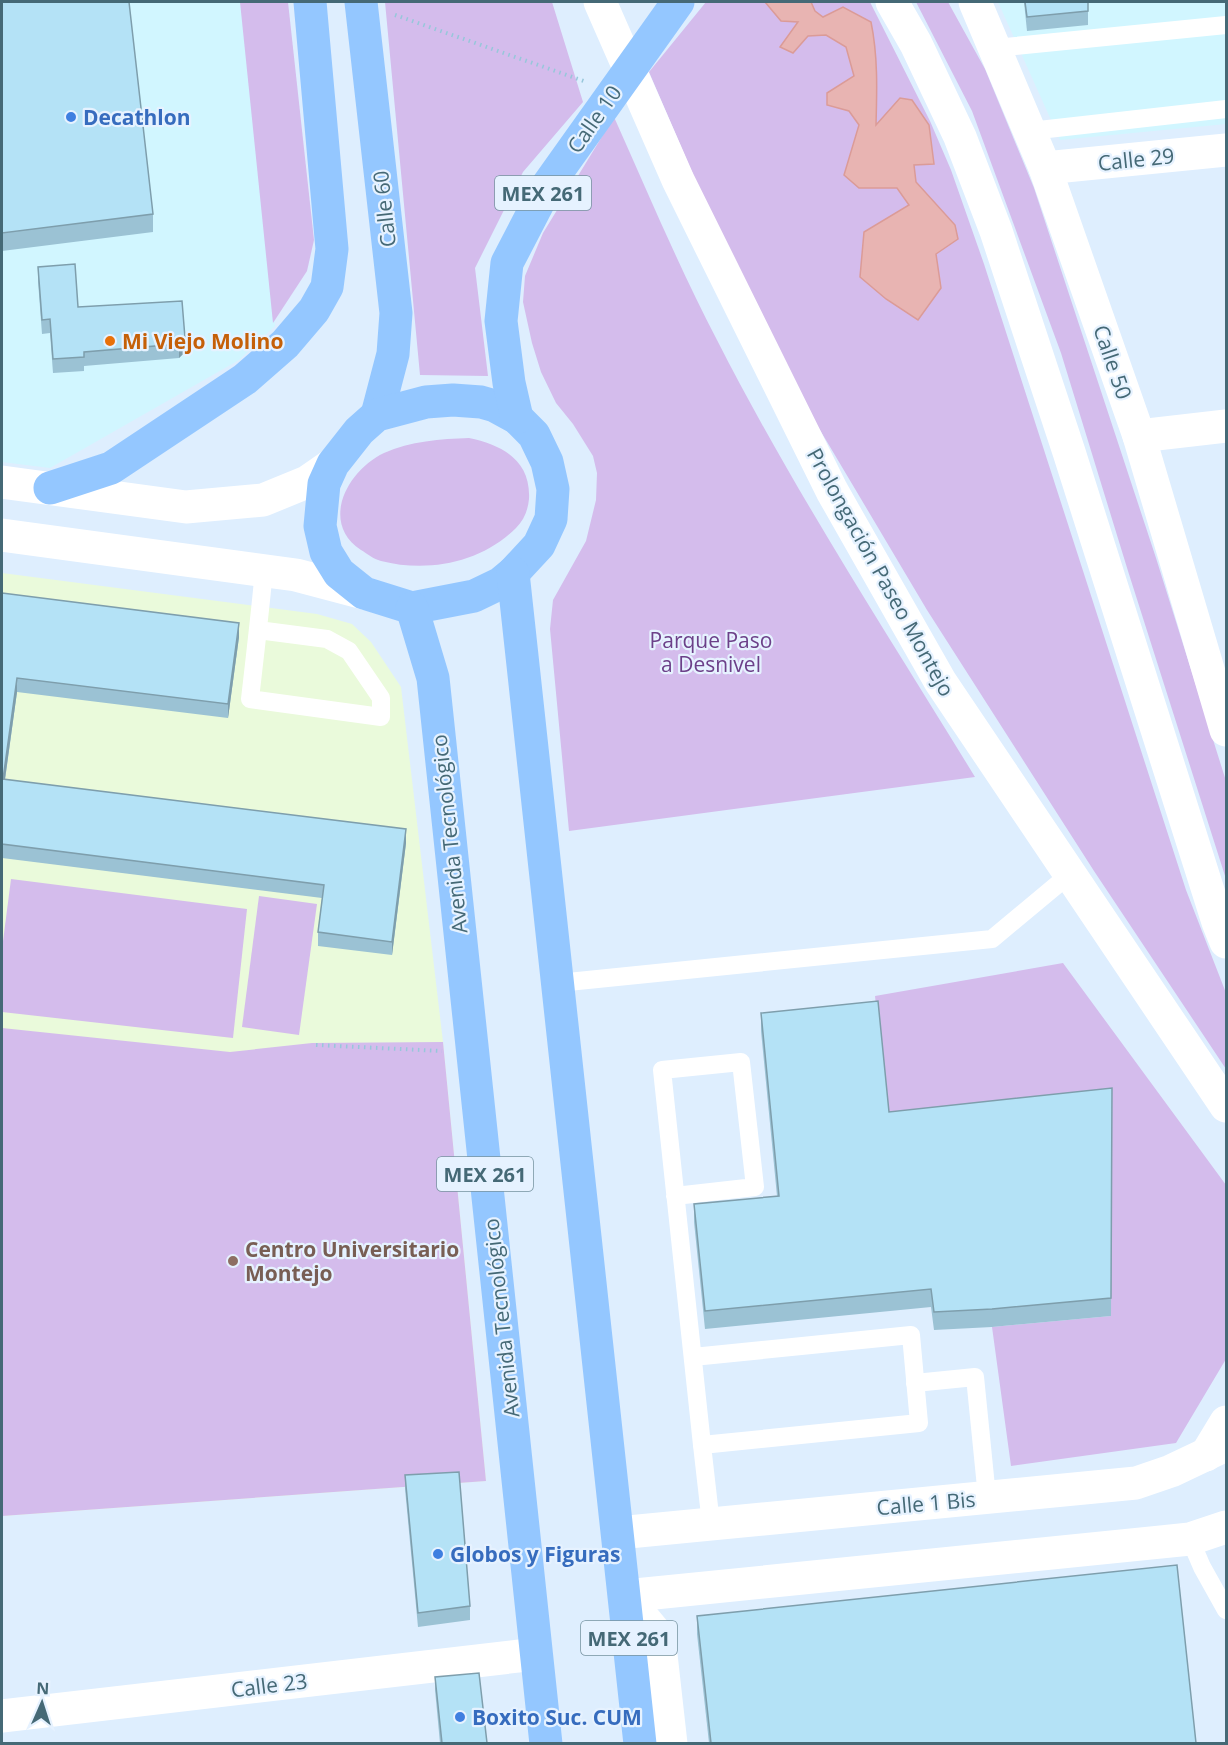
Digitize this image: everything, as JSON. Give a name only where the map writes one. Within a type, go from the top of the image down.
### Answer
[{"type":"main road","points":[[50,488],[111,468],[245,379],[285,344],[314,310],[327,287],[332,249],[310,2]]},
{"type":"main road","name":"Calle 60","points":[[362,2],[396,313],[393,354],[376,415]]},
{"type":"main road","name":"Prolongación Paseo Montejo","points":[[600,2],[678,180],[827,480],[940,681],[1227,1106]]},
{"type":"main road","name":"Calle 10","points":[[517,418],[509,383],[501,321],[507,263],[547,186],[678,2]]},
{"type":"main road","points":[[892,2],[916,44],[960,137],[996,231],[1214,911],[1227,942]]},
{"type":"main road","name":"Calle 50","points":[[975,2],[1046,168],[1139,436],[1224,716]]},
{"type":"main road","name":"Calle 29","points":[[1046,168],[1227,150]]},
{"type":"main road","points":[[2,535],[296,575],[412,608],[474,596],[501,583],[513,573],[539,545],[551,519],[554,489],[547,462],[534,435],[517,418],[495,405],[481,402],[453,400],[426,402],[376,415],[359,431],[333,464],[324,484],[320,526],[326,552],[339,573],[364,593]]},
{"type":"main road","points":[[1139,436],[1227,426]]},
{"type":"main road","points":[[2,482],[186,507],[262,500],[307,482],[333,464]]},
{"type":"main road","name":"MEX 261","points":[[513,573],[640,1743]]},
{"type":"main road","name":"Avenida Tecnológico","points":[[412,608],[432,678],[546,1743]]},
{"type":"main road","points":[[1216,1450],[1227,1422]]},
{"type":"main road","name":"Calle 1 Bis","points":[[618,1533],[1136,1483],[1216,1450]]},
{"type":"main road","points":[[625,1596],[1190,1539],[1227,1527]]},
{"type":"main road","points":[[625,1596],[659,1637],[671,1743]]},
{"type":"main road","name":"Calle 23","points":[[2,1716],[536,1654]]},
{"type":"lane","points":[[995,48],[1227,25]]},
{"type":"lane","points":[[1030,131],[1227,109]]},
{"type":"lane","points":[[258,630],[327,639],[350,651],[381,698],[381,717],[250,699],[264,570]]},
{"type":"lane","points":[[558,983],[992,939],[1070,874]]},
{"type":"lane","points":[[675,1196],[755,1188],[741,1062],[662,1070],[675,1196],[711,1524]]},
{"type":"lane","points":[[693,1358],[911,1335],[919,1423],[702,1445]]},
{"type":"lane","points":[[915,1383],[975,1377],[987,1497]]},
{"type":"lane","points":[[1190,1539],[1202,1567],[1227,1610]]},
{"type":"path","points":[[392,13],[589,83]]},
{"type":"path","points":[[316,1045],[472,1051]]},
{"type":"shaded area","points":[[2,2],[245,2],[275,326],[239,360],[50,468],[2,462]]},
{"type":"shaded area","points":[[765,2],[811,2],[815,11],[823,17],[843,7],[871,22],[876,60],[876,125],[900,98],[912,100],[929,125],[934,164],[914,165],[916,182],[955,225],[958,239],[936,254],[941,288],[918,320],[886,299],[860,277],[864,232],[909,205],[897,188],[859,188],[844,175],[859,125],[849,111],[827,105],[827,93],[854,76],[846,47],[826,35],[808,36],[793,53],[780,47],[798,22],[781,21]]},
{"type":"shaded area","points":[[998,2],[1226,2],[1226,124],[1060,140]]},
{"type":"shaded area","name":"Centro Universitario Montejo","points":[[2,573],[317,614],[352,624],[371,642],[401,687],[443,1042],[486,1481],[2,1516]]},
{"type":"green space","points":[[240,2],[288,2],[314,240],[307,271],[273,323]]},
{"type":"green space","points":[[385,2],[552,2],[583,102],[523,172],[475,268],[488,376],[420,375]]},
{"type":"green space","points":[[706,2],[870,2],[930,121],[951,170],[984,264],[1186,890],[1226,993],[1226,1069],[1094,871],[927,610],[798,393],[719,235],[649,72]]},
{"type":"green space","points":[[916,2],[948,2],[985,69],[1034,188],[1156,558],[1226,781],[1226,879],[1061,353],[972,111]]},
{"type":"green space","name":"Parque Paso a Desnivel","points":[[614,117],[690,285],[777,452],[975,777],[569,831],[550,629],[553,600],[586,541],[596,500],[597,473],[593,456],[573,424],[556,403],[541,372],[523,302],[525,276],[543,233]]},
{"type":"green space","points":[[469,438],[503,450],[520,465],[525,474],[529,499],[527,511],[519,525],[502,540],[470,557],[453,562],[417,566],[373,558],[348,538],[342,525],[340,511],[343,497],[359,471],[371,461],[384,453],[415,443]]},
{"type":"green space","points":[[11,879],[247,909],[233,1038],[2,1012],[2,949]]},
{"type":"green space","points":[[259,896],[317,904],[299,1035],[242,1027]]},
{"type":"green space","points":[[1063,963],[1226,1185],[1226,1359],[1176,1443],[1011,1466],[992,1327],[1111,1316],[889,1130],[875,996]]},
{"type":"green space","points":[[2,1028],[230,1052],[312,1043],[443,1042],[486,1481],[2,1516]]},
{"type":"building","name":"Decathlon","points":[[2,2],[129,2],[153,214],[2,233]]},
{"type":"building","points":[[1025,2],[1088,2],[1088,11],[1027,17]]},
{"type":"building","points":[[75,264],[78,307],[182,301],[185,338],[179,344],[84,352],[84,357],[53,359],[50,319],[42,320],[38,267]]},
{"type":"building","points":[[2,593],[239,623],[228,704],[17,678],[3,779],[406,829],[392,942],[318,932],[324,885],[2,844]]},
{"type":"building","points":[[878,1001],[889,1112],[1112,1088],[1111,1298],[934,1312],[931,1289],[705,1311],[694,1204],[779,1196],[761,1013]]},
{"type":"building","name":"Globos y Figuras","points":[[459,1472],[470,1606],[418,1613],[405,1475]]},
{"type":"building","points":[[1177,1565],[1196,1743],[711,1743],[697,1616]]},
{"type":"building","name":"Boxito Suc. CUM","points":[[479,1673],[487,1743],[442,1743],[435,1677]]},
{"type":"place","name":"Decathlon","points":[[71,117]]},
{"type":"place","name":"Mi Viejo Molino","points":[[110,341]]},
{"type":"place","name":"Centro Universitario Montejo","points":[[233,1261]]},
{"type":"place","name":"Globos y Figuras","points":[[438,1554]]},
{"type":"place","name":"Boxito Suc. CUM","points":[[460,1717]]}]
